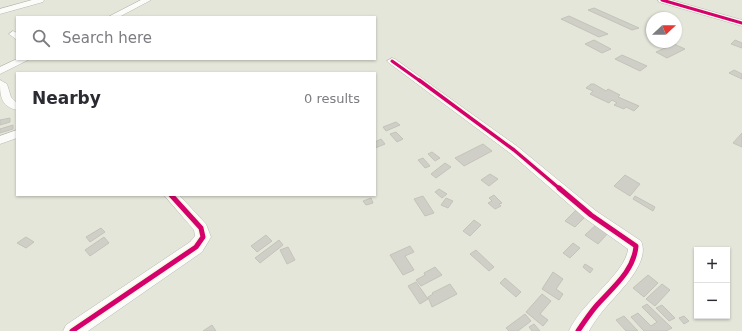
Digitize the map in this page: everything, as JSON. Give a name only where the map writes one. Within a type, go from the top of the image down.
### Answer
[{"type":"street","points":[[0,12],[40,0]]},
{"type":"street","points":[[114,16],[147,0]]},
{"type":"street","points":[[662,0],[742,23]]},
{"type":"street","points":[[0,71],[23,60]]},
{"type":"street","points":[[392,61],[514,150],[591,215],[636,246],[637,253],[628,268],[595,306],[578,331]]},
{"type":"street","points":[[0,83],[2,84],[3,95],[11,104],[16,106]]},
{"type":"street","points":[[0,140],[16,134]]},
{"type":"street","points":[[72,331],[196,247],[203,237],[201,228],[172,196]]},
{"type":"building","points":[[594,8],[639,28],[632,30],[588,10]]},
{"type":"building","points":[[569,16],[608,34],[599,37],[561,19]]},
{"type":"building","points":[[594,40],[611,49],[602,53],[585,44]]},
{"type":"building","points":[[735,40],[742,43],[742,48],[731,44]]},
{"type":"building","points":[[665,48],[682,48],[685,49],[667,58],[656,52]]},
{"type":"building","points":[[622,55],[647,66],[640,71],[615,59]]},
{"type":"building","points":[[734,70],[742,74],[742,79],[729,73]]},
{"type":"building","points":[[591,84],[594,84],[606,91],[608,89],[620,95],[618,97],[639,106],[634,111],[626,107],[624,109],[614,105],[617,103],[612,100],[609,103],[590,94],[593,91],[586,88]]},
{"type":"building","points":[[10,118],[10,122],[0,125],[0,120]]},
{"type":"building","points":[[396,122],[400,125],[386,131],[383,127]]},
{"type":"building","points":[[13,125],[13,129],[0,133],[0,129]]},
{"type":"building","points":[[396,132],[403,139],[397,142],[390,134]]},
{"type":"building","points":[[742,133],[742,147],[733,143]]},
{"type":"building","points":[[381,139],[385,144],[376,148],[376,142]]},
{"type":"building","points":[[483,144],[492,151],[464,166],[455,158]]},
{"type":"building","points":[[432,152],[440,158],[435,161],[428,154]]},
{"type":"building","points":[[423,158],[430,166],[425,168],[418,160]]},
{"type":"building","points":[[445,163],[451,167],[436,178],[431,174]]},
{"type":"building","points":[[490,174],[498,179],[489,186],[481,180]]},
{"type":"building","points":[[625,175],[640,184],[630,196],[614,186]]},
{"type":"building","points":[[439,189],[447,194],[442,198],[435,192]]},
{"type":"building","points":[[494,195],[502,203],[499,204],[501,206],[495,209],[488,203],[492,201],[489,198]]},
{"type":"building","points":[[423,196],[434,213],[425,216],[414,199]]},
{"type":"building","points":[[635,196],[655,207],[653,211],[633,199]]},
{"type":"building","points":[[371,198],[373,203],[366,205],[363,201]]},
{"type":"building","points":[[446,198],[453,201],[448,208],[441,205]]},
{"type":"building","points":[[576,210],[586,216],[575,227],[565,221]]},
{"type":"building","points":[[474,220],[481,225],[470,236],[463,231]]},
{"type":"building","points":[[598,223],[610,231],[598,244],[585,235]]},
{"type":"building","points":[[101,228],[105,232],[90,242],[86,237]]},
{"type":"building","points":[[266,235],[272,241],[257,252],[251,246]]},
{"type":"building","points":[[26,237],[34,242],[26,248],[17,243]]},
{"type":"building","points":[[104,237],[109,243],[90,256],[85,250]]},
{"type":"building","points":[[279,240],[283,245],[260,263],[255,258]]},
{"type":"building","points":[[573,243],[580,248],[570,258],[563,253]]},
{"type":"building","points":[[410,246],[414,252],[405,256],[414,270],[403,275],[390,255]]},
{"type":"building","points":[[288,247],[295,260],[287,264],[280,250]]},
{"type":"building","points":[[476,250],[494,267],[489,271],[470,254]]},
{"type":"building","points":[[585,264],[593,269],[590,273],[583,267]]},
{"type":"building","points":[[435,267],[442,275],[421,286],[416,280],[425,275],[424,273]]},
{"type":"building","points":[[553,272],[563,279],[556,289],[563,294],[559,300],[542,289]]},
{"type":"building","points":[[648,275],[658,283],[644,297],[633,288]]},
{"type":"building","points":[[505,278],[521,292],[516,297],[500,283]]},
{"type":"building","points":[[416,282],[428,299],[420,304],[408,286]]},
{"type":"building","points":[[450,284],[457,294],[432,307],[428,297],[433,294],[432,293]]},
{"type":"building","points":[[662,284],[670,290],[655,306],[646,299]]},
{"type":"building","points":[[542,294],[551,301],[540,314],[548,320],[543,326],[526,312]]},
{"type":"building","points":[[647,304],[672,328],[666,331],[644,331],[631,317],[638,313],[651,326],[657,322],[642,307]]},
{"type":"building","points":[[662,305],[675,318],[669,321],[656,308]]},
{"type":"building","points":[[525,314],[531,321],[518,331],[509,331],[506,328]]},
{"type":"building","points":[[624,316],[638,331],[626,331],[616,320]]},
{"type":"building","points":[[684,316],[689,321],[684,324],[679,318]]},
{"type":"building","points":[[534,324],[540,331],[532,331],[529,327]]},
{"type":"building","points":[[212,325],[216,331],[203,331]]},
{"type":"cycle path","points":[[662,0],[742,23]]},
{"type":"cycle path","points":[[392,61],[514,150],[591,215],[636,246],[635,254],[627,270],[593,309],[578,331]]},
{"type":"cycle path","points":[[72,331],[196,247],[203,237],[201,228],[172,196]]}]
